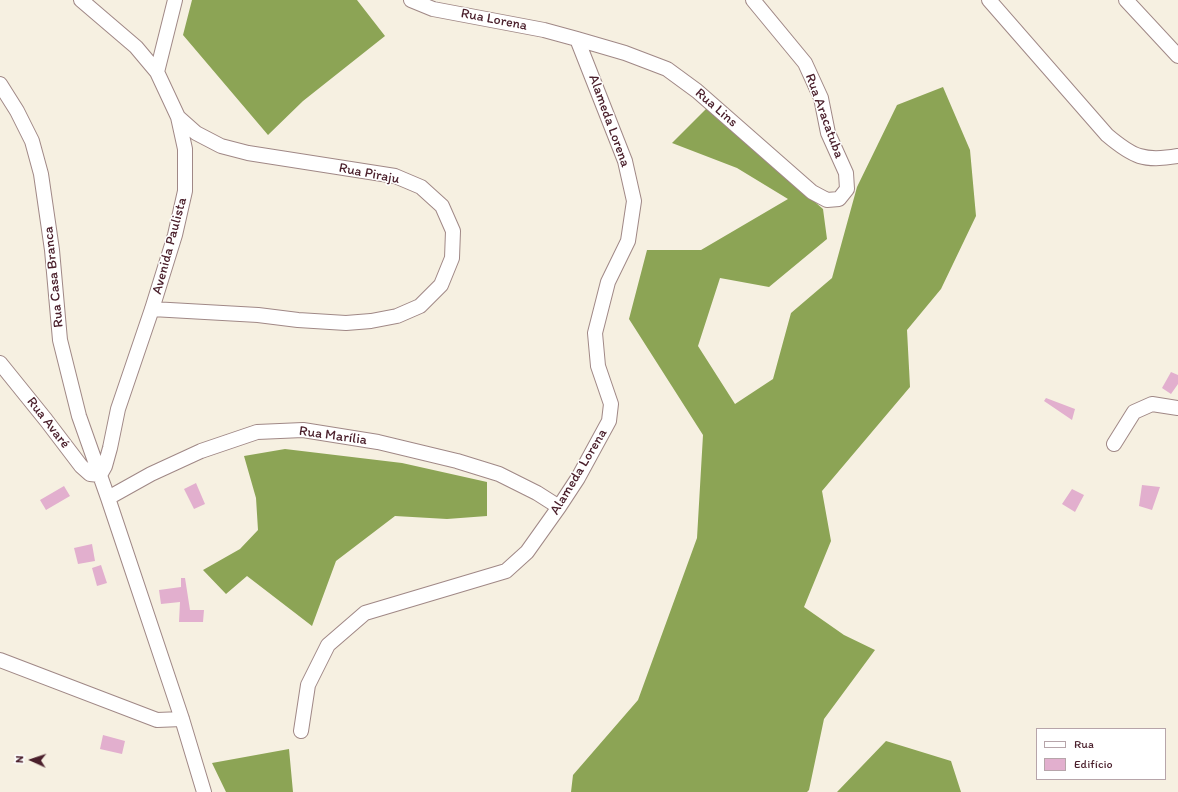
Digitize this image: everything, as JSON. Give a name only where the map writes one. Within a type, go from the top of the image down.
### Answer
[{"type":"street","name":"Avenida Paulista","points":[[81,0],[136,47],[157,72],[178,118],[185,149],[185,191],[175,235],[118,409],[110,448],[105,466],[100,475]]},
{"type":"street","points":[[157,72],[175,0]]},
{"type":"street","name":"Rua Lorena","points":[[411,0],[433,9],[544,30],[577,39]]},
{"type":"street","name":"Rua Aracatuba","points":[[753,0],[805,63],[821,98],[828,132],[846,173],[847,189],[839,199]]},
{"type":"street","points":[[989,0],[1107,135],[1122,148],[1139,157],[1159,159],[1178,156]]},
{"type":"street","points":[[1126,0],[1178,56]]},
{"type":"street","name":"Rua Lins","points":[[577,39],[625,53],[667,68],[697,91],[812,192],[827,200],[839,199]]},
{"type":"street","name":"Alameda Lorena","points":[[301,731],[308,685],[328,645],[365,613],[506,571],[527,552],[559,507],[578,478],[608,421],[611,404],[598,366],[596,333],[608,282],[628,241],[634,201],[626,161],[577,39]]},
{"type":"street","name":"Rua Casa Branca","points":[[0,84],[17,111],[32,141],[41,174],[52,250],[60,340],[79,416],[182,719],[204,792]]},
{"type":"street","name":"Rua Piraju","points":[[152,309],[258,315],[298,320],[339,322],[371,321],[397,316],[420,306],[441,285],[452,258],[453,231],[442,206],[421,187],[395,176],[248,153],[221,146],[196,133],[178,118]]},
{"type":"street","name":"Rua Avaré","points":[[0,363],[81,466],[90,474],[100,475]]},
{"type":"street","points":[[1114,444],[1134,412],[1152,404],[1178,408]]},
{"type":"street","name":"Rua Marília","points":[[108,498],[151,474],[201,451],[257,432],[303,430],[378,442],[457,460],[499,474],[537,493],[559,507]]},
{"type":"street","points":[[0,660],[157,720],[182,719]]},
{"type":"green space","points":[[192,0],[357,0],[385,36],[303,101],[268,135],[183,35]]},
{"type":"green space","points":[[943,87],[970,150],[976,216],[941,289],[907,330],[910,387],[822,491],[831,541],[804,607],[844,635],[875,650],[824,719],[809,790],[807,792],[571,792],[573,775],[638,700],[697,538],[703,435],[629,319],[647,250],[701,250],[788,199],[737,168],[672,143],[707,108],[823,209],[827,239],[769,287],[720,278],[698,346],[735,404],[773,379],[791,313],[832,278],[857,187],[897,105]]},
{"type":"green space","points":[[285,449],[402,463],[487,482],[487,516],[447,519],[395,516],[336,561],[312,626],[247,576],[226,594],[203,570],[240,549],[258,530],[256,498],[244,456]]},
{"type":"green space","points":[[886,741],[951,761],[961,792],[837,792]]},
{"type":"green space","points":[[289,749],[293,792],[226,792],[212,763]]},
{"type":"building","points":[[1171,372],[1178,375],[1178,384],[1171,394],[1162,388]]},
{"type":"building","points":[[1046,398],[1075,409],[1072,420],[1044,401]]},
{"type":"building","points":[[196,483],[205,504],[194,509],[184,489]]},
{"type":"building","points":[[1142,485],[1160,487],[1152,510],[1139,506]]},
{"type":"building","points":[[64,486],[70,496],[46,510],[40,500]]},
{"type":"building","points":[[1072,489],[1084,495],[1075,512],[1062,504]]},
{"type":"building","points":[[92,544],[95,561],[78,564],[74,548]]},
{"type":"building","points":[[101,565],[107,583],[97,586],[92,568]]},
{"type":"building","points":[[181,578],[185,578],[190,610],[204,610],[203,622],[179,622],[180,602],[161,604],[159,590],[181,587]]},
{"type":"building","points":[[103,735],[125,741],[122,754],[100,749]]}]
